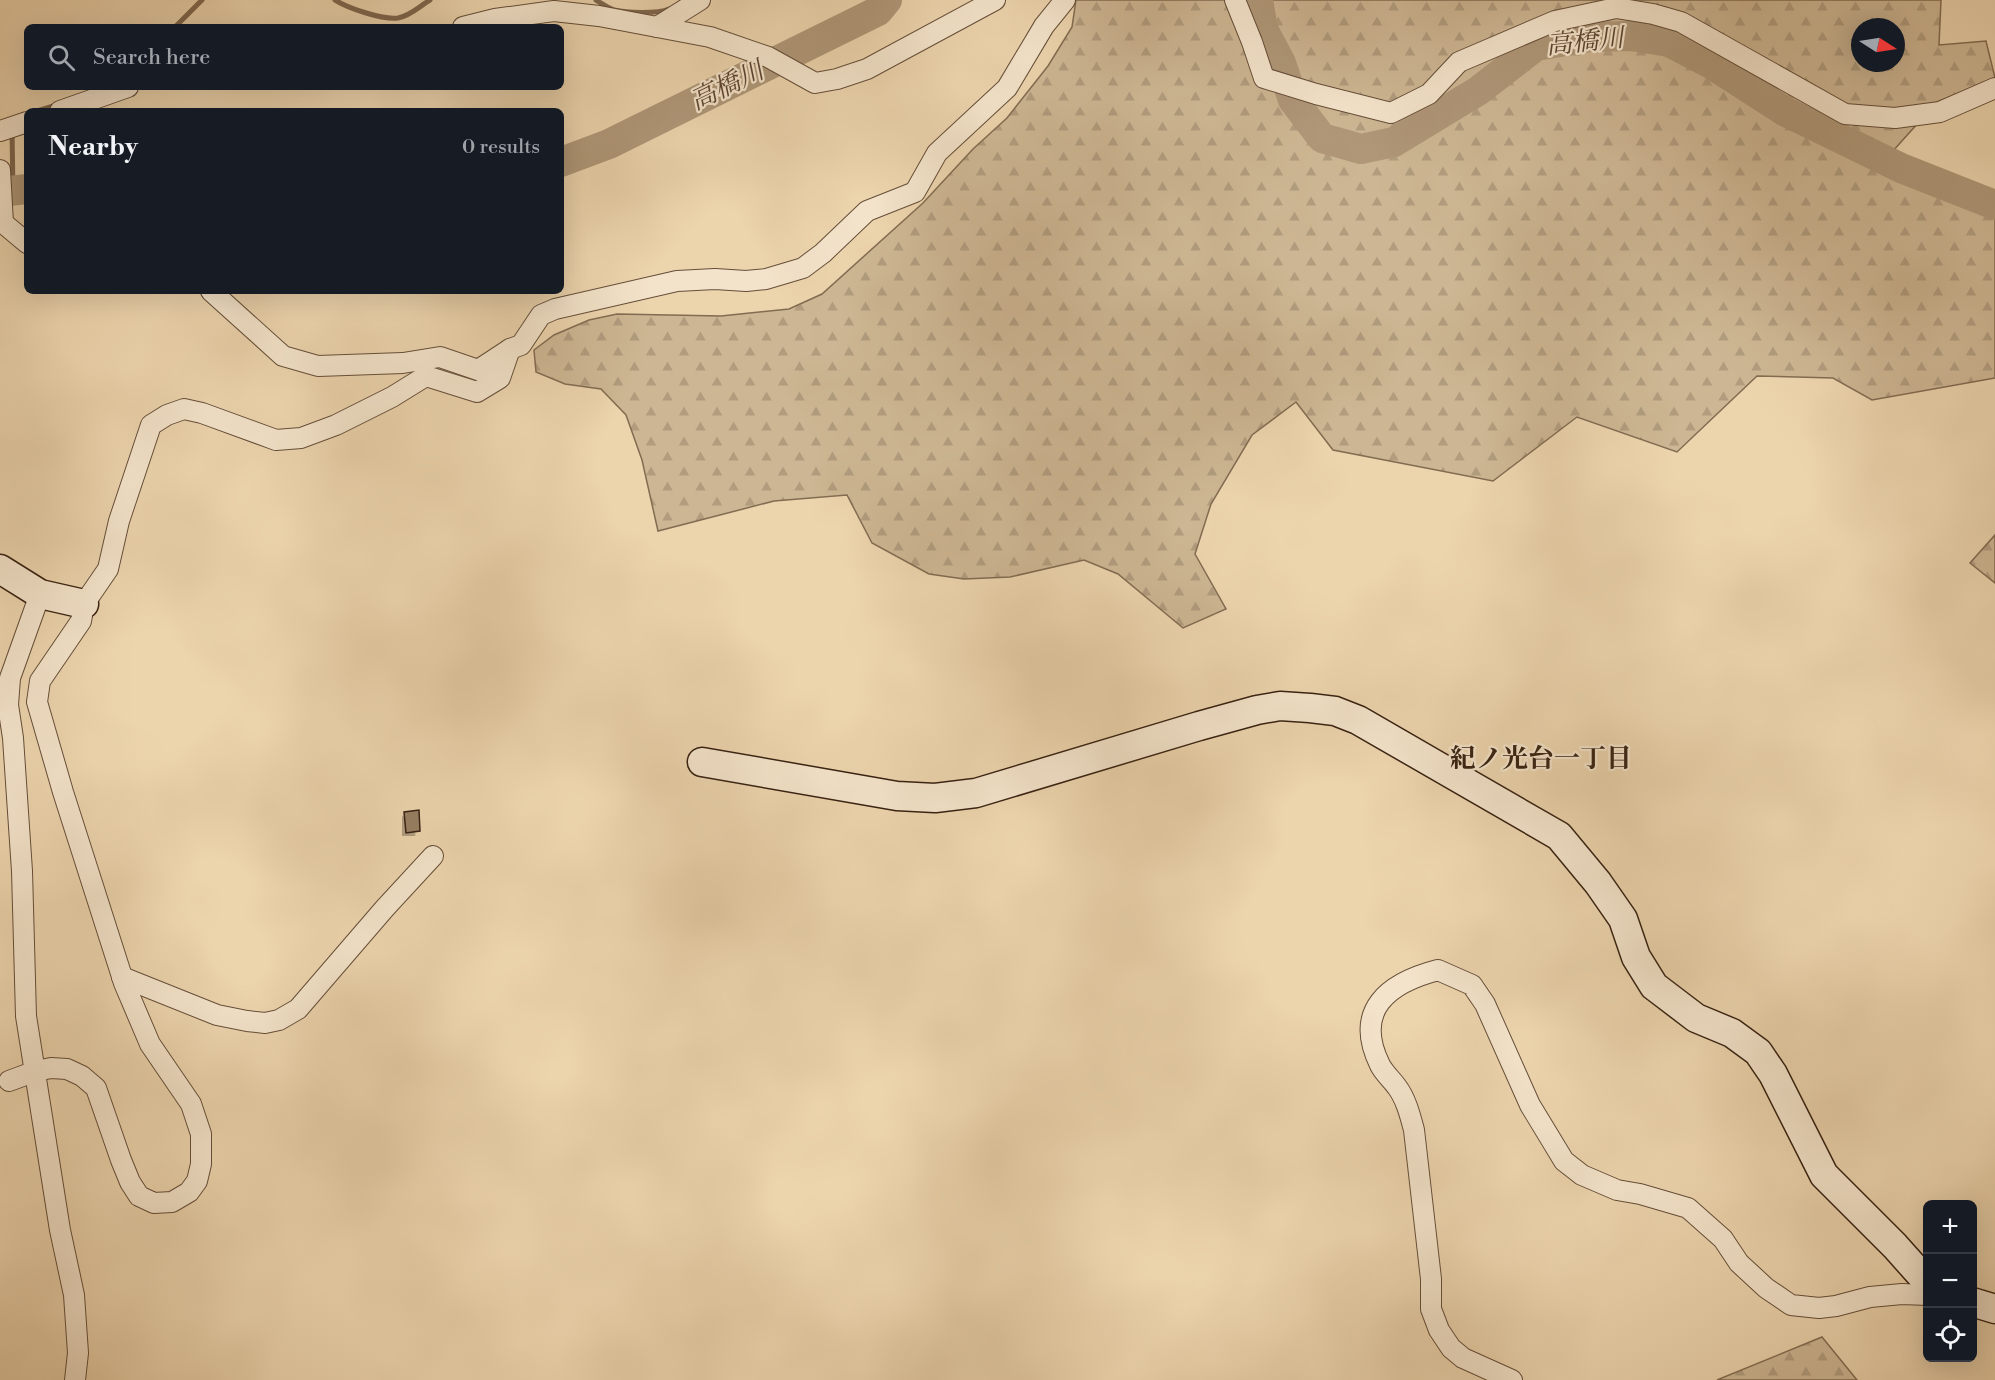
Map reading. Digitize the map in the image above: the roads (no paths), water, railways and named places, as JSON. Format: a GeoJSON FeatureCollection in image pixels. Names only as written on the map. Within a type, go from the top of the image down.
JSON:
{"type":"FeatureCollection","features":[{"type":"Feature","properties":{"kind":"street"},"geometry":{"type":"LineString","coordinates":[[657,27],[700,0]]}},
{"type":"Feature","properties":{"kind":"street"},"geometry":{"type":"LineString","coordinates":[[475,24],[554,11],[599,16],[710,37],[768,57],[815,83],[837,79],[867,69],[995,0]]}},
{"type":"Feature","properties":{"kind":"street"},"geometry":{"type":"LineString","coordinates":[[214,294],[283,356],[318,366],[403,363],[440,357],[478,370],[510,349],[521,345],[541,315],[555,309],[677,281],[715,279],[747,281],[766,279],[803,268],[824,253],[867,211],[915,192],[937,153],[1007,88],[1044,26],[1065,0]]}},
{"type":"Feature","properties":{"kind":"street"},"geometry":{"type":"LineString","coordinates":[[1235,0],[1264,78],[1391,113],[1429,94],[1459,62],[1555,21],[1616,8],[1653,14],[1681,22],[1845,114],[1895,118],[1940,112],[1995,88]]}},
{"type":"Feature","properties":{"kind":"street"},"geometry":{"type":"LineString","coordinates":[[68,108],[120,90]]}},
{"type":"Feature","properties":{"kind":"street"},"geometry":{"type":"LineString","coordinates":[[0,131],[24,123]]}},
{"type":"Feature","properties":{"kind":"street"},"geometry":{"type":"LineString","coordinates":[[1,171],[3,223],[24,240]]}},
{"type":"Feature","properties":{"kind":"street"},"geometry":{"type":"LineString","coordinates":[[9,1081],[34,1071],[51,1068],[67,1069],[82,1076],[96,1088],[121,1160],[139,1196],[154,1203],[172,1202],[189,1192],[197,1181],[201,1164],[201,1134],[191,1104],[150,1044],[122,977],[63,792],[38,702],[40,681],[81,621],[84,604],[108,569],[119,521],[152,425],[166,415],[184,409],[202,413],[276,440],[301,438],[336,425],[392,397],[426,376],[477,392],[500,378],[510,349]]}},
{"type":"Feature","properties":{"kind":"street"},"geometry":{"type":"LineString","coordinates":[[0,569],[40,594],[84,604]]}},
{"type":"Feature","properties":{"kind":"street"},"geometry":{"type":"LineString","coordinates":[[40,594],[10,678],[4,706],[13,738],[22,871],[26,1016],[60,1230],[74,1295],[78,1353],[75,1380]]}},
{"type":"Feature","properties":{"kind":"street"},"geometry":{"type":"LineString","coordinates":[[702,762],[897,796],[935,798],[976,793],[1257,710],[1281,706],[1310,708],[1335,711],[1358,720],[1559,836],[1598,883],[1623,920],[1636,957],[1654,986],[1696,1017],[1732,1032],[1758,1052],[1773,1074],[1824,1175],[1923,1277]]}},
{"type":"Feature","properties":{"kind":"street"},"geometry":{"type":"LineString","coordinates":[[122,977],[217,1015],[265,1023],[279,1020],[298,1009],[433,856]]}},
{"type":"Feature","properties":{"kind":"street"},"geometry":{"type":"LineString","coordinates":[[1512,1380],[1463,1358],[1451,1348],[1439,1330],[1431,1309],[1431,1279],[1414,1130],[1409,1110],[1399,1089],[1381,1066],[1372,1041],[1370,1024],[1377,1007],[1388,993],[1402,982],[1438,970],[1472,984],[1485,1004],[1530,1105],[1564,1161],[1582,1175],[1617,1190],[1688,1208],[1723,1239],[1739,1263],[1766,1288],[1791,1305],[1819,1308],[1870,1297],[1923,1295]]}},
{"type":"Feature","properties":{"kind":"street"},"geometry":{"type":"LineString","coordinates":[[1977,1304],[1995,1309]]}},
{"type":"Feature","properties":{"kind":"waterway"},"geometry":{"type":"LineString","coordinates":[[178,24],[202,0]]}},
{"type":"Feature","properties":{"kind":"waterway"},"geometry":{"type":"LineString","coordinates":[[335,0],[365,13],[391,18],[407,15],[430,0]]}},
{"type":"Feature","properties":{"kind":"waterway"},"geometry":{"type":"LineString","coordinates":[[596,0],[619,11],[650,12],[669,9]]}},
{"type":"Feature","properties":{"kind":"waterway","name":"高橋川"},"geometry":{"type":"LineString","coordinates":[[564,161],[609,144],[878,11],[887,0]]}},
{"type":"Feature","properties":{"kind":"waterway","name":"高橋川"},"geometry":{"type":"LineString","coordinates":[[1258,0],[1263,29],[1281,63],[1293,100],[1322,138],[1361,149],[1394,142],[1478,91],[1536,46],[1590,37],[1631,36],[1669,42],[1711,64],[1784,111],[1901,168],[1995,205]]}},
{"type":"Feature","properties":{"kind":"waterway"},"geometry":{"type":"LineString","coordinates":[[47,108],[57,105]]}},
{"type":"Feature","properties":{"kind":"waterway"},"geometry":{"type":"LineString","coordinates":[[12,132],[13,191]]}},
{"type":"Feature","properties":{"kind":"waterway","name":"高橋川"},"geometry":{"type":"LineString","coordinates":[[0,192],[24,189]]}},
{"type":"Feature","properties":{"kind":"district","name":"紀ノ光台一丁目"},"geometry":{"type":"Point","coordinates":[1541,759]}}]}
